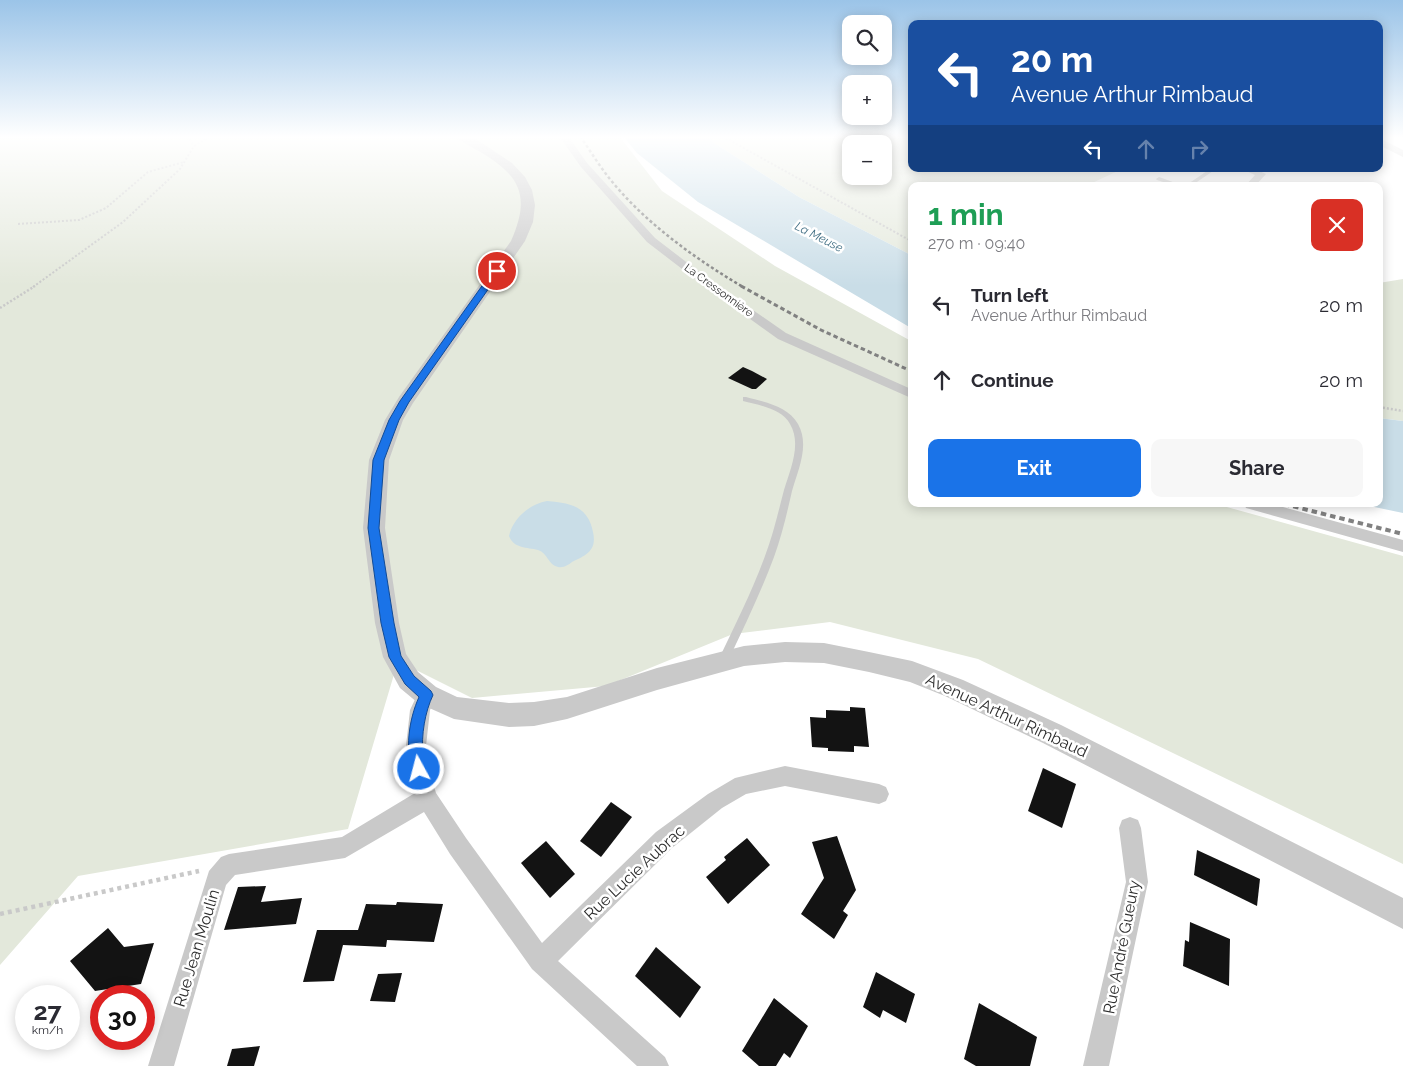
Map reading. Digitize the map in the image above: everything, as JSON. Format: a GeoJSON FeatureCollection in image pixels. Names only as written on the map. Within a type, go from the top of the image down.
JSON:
{"type":"FeatureCollection","features":[{"type":"Feature","properties":{"kind":"street","name":"Avenue Arthur Rimbaud"},"geometry":{"type":"LineString","coordinates":[[523,186],[529,198],[529,219],[518,241],[405,401],[394,420],[379,460],[374,528],[387,623],[395,657],[409,680],[427,695],[454,708],[509,715],[534,714],[567,708],[657,679],[723,661],[744,656],[785,652],[824,653],[912,672],[954,688],[1052,734],[1403,914]]}},
{"type":"Feature","properties":{"kind":"street","name":"La Cressonnière"},"geometry":{"type":"LineString","coordinates":[[603,186],[651,240],[707,283],[782,336],[908,393]]}},
{"type":"Feature","properties":{"kind":"street"},"geometry":{"type":"LineString","coordinates":[[1263,507],[1403,546]]}},
{"type":"Feature","properties":{"kind":"street"},"geometry":{"type":"LineString","coordinates":[[427,695],[420,710],[416,755],[427,798],[458,846],[540,960],[656,1066]]}},
{"type":"Feature","properties":{"kind":"street","name":"Rue Lucie Aubrac"},"geometry":{"type":"LineString","coordinates":[[540,960],[664,840],[715,801],[742,785],[785,776],[879,794]]}},
{"type":"Feature","properties":{"kind":"street"},"geometry":{"type":"LineString","coordinates":[[230,865],[344,847],[427,798]]}},
{"type":"Feature","properties":{"kind":"street","name":"Rue André Gueury"},"geometry":{"type":"LineString","coordinates":[[1096,1066],[1137,882],[1130,828]]}},
{"type":"Feature","properties":{"kind":"street","name":"Rue Jean Moulin"},"geometry":{"type":"LineString","coordinates":[[161,1066],[217,879],[230,865]]}},
{"type":"Feature","properties":{"kind":"lane"},"geometry":{"type":"LineString","coordinates":[[723,661],[762,577],[777,534],[798,452],[798,435],[795,423],[778,410],[746,399]]}},
{"type":"Feature","properties":{"kind":"path"},"geometry":{"type":"LineString","coordinates":[[18,224],[79,220],[106,208],[132,186]]}},
{"type":"Feature","properties":{"kind":"path"},"geometry":{"type":"LineString","coordinates":[[0,308],[52,275],[123,222],[161,186]]}},
{"type":"Feature","properties":{"kind":"path"},"geometry":{"type":"LineString","coordinates":[[810,186],[908,240]]}},
{"type":"Feature","properties":{"kind":"path"},"geometry":{"type":"LineString","coordinates":[[1383,408],[1403,411]]}},
{"type":"Feature","properties":{"kind":"path"},"geometry":{"type":"LineString","coordinates":[[0,914],[230,865]]}},
{"type":"Feature","properties":{"kind":"shaded area"},"geometry":{"type":"Polygon","coordinates":[[[0,186],[658,186],[662,191],[775,266],[908,339],[908,507],[1227,507],[1403,556],[1403,864],[978,659],[830,622],[733,634],[606,686],[472,698],[398,661],[348,829],[78,876],[0,965],[0,186]]]}},
{"type":"Feature","properties":{"kind":"shaded area"},"geometry":{"type":"Polygon","coordinates":[[[781,186],[908,186],[908,253],[799,197],[781,186]]]}},
{"type":"Feature","properties":{"kind":"shaded area"},"geometry":{"type":"Polygon","coordinates":[[[1403,279],[1403,421],[1383,418],[1383,282],[1403,279]]]}},
{"type":"Feature","properties":{"kind":"water","name":"La Meuse"},"geometry":{"type":"Polygon","coordinates":[[[678,186],[781,186],[799,197],[908,253],[908,326],[698,202],[678,186]]]}},
{"type":"Feature","properties":{"kind":"water"},"geometry":{"type":"Polygon","coordinates":[[[1383,418],[1403,421],[1403,513],[1374,507],[1383,507],[1383,418]]]}},
{"type":"Feature","properties":{"kind":"water"},"geometry":{"type":"Polygon","coordinates":[[[547,501],[577,507],[587,516],[591,523],[594,538],[592,548],[582,557],[564,567],[555,566],[538,550],[517,545],[509,536],[514,523],[523,513],[534,505],[547,501]]]}},
{"type":"Feature","properties":{"kind":"building"},"geometry":{"type":"Polygon","coordinates":[[[743,367],[767,379],[756,389],[752,389],[728,378],[743,367]]]}},
{"type":"Feature","properties":{"kind":"building"},"geometry":{"type":"Polygon","coordinates":[[[850,707],[865,708],[869,747],[854,746],[854,752],[828,751],[828,748],[812,747],[810,717],[826,718],[826,710],[850,711],[850,707]]]}},
{"type":"Feature","properties":{"kind":"building"},"geometry":{"type":"Polygon","coordinates":[[[1043,768],[1076,784],[1062,828],[1028,811],[1043,768]]]}},
{"type":"Feature","properties":{"kind":"building"},"geometry":{"type":"Polygon","coordinates":[[[611,802],[632,817],[601,857],[580,841],[611,802]]]}},
{"type":"Feature","properties":{"kind":"building"},"geometry":{"type":"Polygon","coordinates":[[[837,836],[856,890],[843,911],[848,915],[834,939],[801,914],[824,878],[812,842],[837,836]]]}},
{"type":"Feature","properties":{"kind":"building"},"geometry":{"type":"Polygon","coordinates":[[[747,838],[770,865],[728,904],[706,877],[726,860],[724,857],[747,838]]]}},
{"type":"Feature","properties":{"kind":"building"},"geometry":{"type":"Polygon","coordinates":[[[546,841],[575,874],[550,898],[521,863],[546,841]]]}},
{"type":"Feature","properties":{"kind":"building"},"geometry":{"type":"Polygon","coordinates":[[[1197,850],[1260,879],[1257,906],[1194,875],[1197,850]]]}},
{"type":"Feature","properties":{"kind":"building"},"geometry":{"type":"Polygon","coordinates":[[[266,886],[261,902],[302,898],[296,924],[224,930],[238,887],[266,886]]]}},
{"type":"Feature","properties":{"kind":"building"},"geometry":{"type":"Polygon","coordinates":[[[397,902],[443,904],[434,942],[387,940],[386,947],[343,945],[334,981],[303,982],[317,930],[358,930],[366,904],[396,905],[397,902]]]}},
{"type":"Feature","properties":{"kind":"building"},"geometry":{"type":"Polygon","coordinates":[[[1190,922],[1230,939],[1229,986],[1183,966],[1185,940],[1189,942],[1190,922]]]}},
{"type":"Feature","properties":{"kind":"building"},"geometry":{"type":"Polygon","coordinates":[[[108,928],[124,947],[154,943],[141,984],[90,985],[70,961],[108,928]]]}},
{"type":"Feature","properties":{"kind":"building"},"geometry":{"type":"Polygon","coordinates":[[[656,947],[701,987],[680,1018],[635,976],[656,947]]]}},
{"type":"Feature","properties":{"kind":"building"},"geometry":{"type":"Polygon","coordinates":[[[876,972],[915,994],[906,1023],[883,1010],[880,1018],[863,1007],[876,972]]]}},
{"type":"Feature","properties":{"kind":"building"},"geometry":{"type":"Polygon","coordinates":[[[402,973],[395,1002],[370,1001],[378,974],[402,973]]]}},
{"type":"Feature","properties":{"kind":"building"},"geometry":{"type":"Polygon","coordinates":[[[774,998],[808,1026],[790,1058],[784,1053],[776,1066],[759,1066],[742,1051],[774,998]]]}},
{"type":"Feature","properties":{"kind":"building"},"geometry":{"type":"Polygon","coordinates":[[[979,1003],[1037,1037],[1030,1066],[976,1066],[964,1059],[979,1003]]]}},
{"type":"Feature","properties":{"kind":"building"},"geometry":{"type":"Polygon","coordinates":[[[260,1046],[254,1066],[227,1066],[232,1049],[260,1046]]]}},
{"type":"Feature","properties":{"kind":"railway"},"geometry":{"type":"LineString","coordinates":[[616,186],[635,207],[669,237],[706,264],[743,287]]}},
{"type":"Feature","properties":{"kind":"railway"},"geometry":{"type":"LineString","coordinates":[[741,286],[821,330],[908,370]]}},
{"type":"Feature","properties":{"kind":"railway"},"geometry":{"type":"LineString","coordinates":[[1296,507],[1403,534]]}},
{"type":"Feature","properties":{"kind":"route"},"geometry":{"type":"LineString","coordinates":[[419,769],[416,755],[420,710],[427,695],[409,680],[395,657],[387,623],[374,528],[379,460],[394,420],[405,401],[497,271]]}}]}
